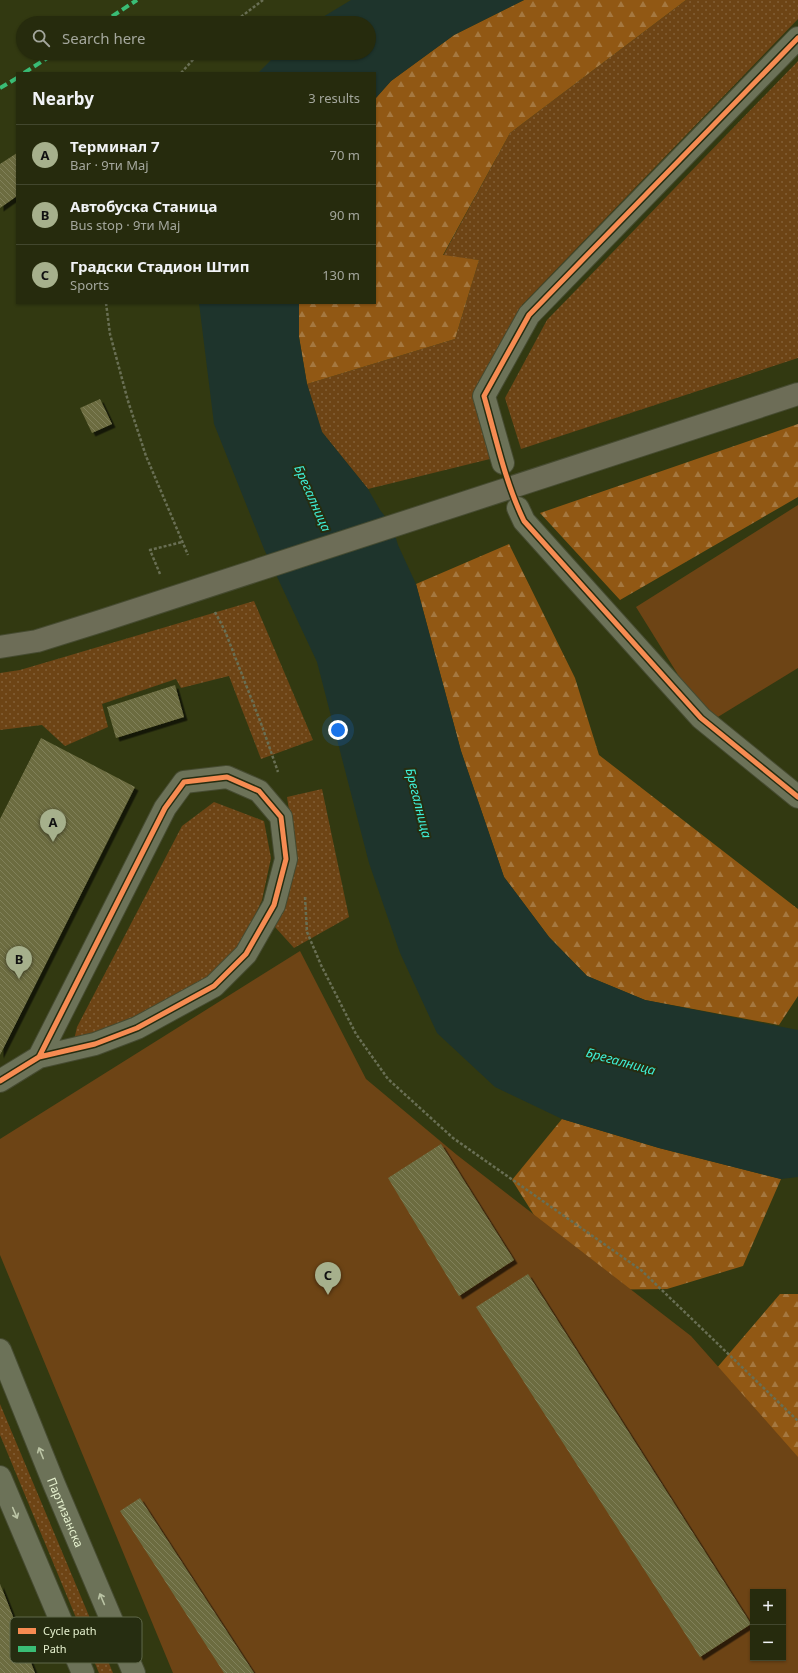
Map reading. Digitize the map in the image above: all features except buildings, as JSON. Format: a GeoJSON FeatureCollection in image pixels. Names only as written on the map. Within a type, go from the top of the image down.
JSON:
{"type":"FeatureCollection","features":[{"type":"Feature","properties":{"kind":"main road"},"geometry":{"type":"LineString","coordinates":[[0,647],[37,641],[798,394]]}},
{"type":"Feature","properties":{"kind":"street"},"geometry":{"type":"LineString","coordinates":[[503,463],[484,396],[529,315],[798,38]]}},
{"type":"Feature","properties":{"kind":"street"},"geometry":{"type":"LineString","coordinates":[[518,508],[524,521],[701,718],[798,797]]}},
{"type":"Feature","properties":{"kind":"street"},"geometry":{"type":"LineString","coordinates":[[0,1081],[39,1057],[95,1044],[137,1028],[214,986],[246,954],[274,905],[286,859],[281,817],[259,791],[227,777],[184,782],[165,808],[39,1057]]}},
{"type":"Feature","properties":{"kind":"street","name":"Партизанска"},"geometry":{"type":"LineString","coordinates":[[0,1350],[54,1484],[110,1617]]}},
{"type":"Feature","properties":{"kind":"street"},"geometry":{"type":"LineString","coordinates":[[0,1477],[59,1617]]}},
{"type":"Feature","properties":{"kind":"street"},"geometry":{"type":"LineString","coordinates":[[79,1663],[83,1673]]}},
{"type":"Feature","properties":{"kind":"street","name":"Партизанска"},"geometry":{"type":"LineString","coordinates":[[130,1663],[134,1673]]}},
{"type":"Feature","properties":{"kind":"path"},"geometry":{"type":"LineString","coordinates":[[242,16],[263,0]]}},
{"type":"Feature","properties":{"kind":"path"},"geometry":{"type":"LineString","coordinates":[[182,72],[193,60]]}},
{"type":"Feature","properties":{"kind":"path"},"geometry":{"type":"LineString","coordinates":[[106,304],[110,334],[128,401],[146,456],[188,555]]}},
{"type":"Feature","properties":{"kind":"path"},"geometry":{"type":"LineString","coordinates":[[161,577],[150,550],[182,542]]}},
{"type":"Feature","properties":{"kind":"path"},"geometry":{"type":"LineString","coordinates":[[307,932],[321,965],[356,1034],[388,1079],[453,1138],[641,1270],[798,1421]]}},
{"type":"Feature","properties":{"kind":"shaded area"},"geometry":{"type":"Polygon","coordinates":[[[686,0],[798,0],[798,19],[522,305],[475,391],[490,459],[368,489],[322,432],[307,384],[455,339],[479,260],[443,256],[510,133],[686,0]]]}},
{"type":"Feature","properties":{"kind":"shaded area"},"geometry":{"type":"Polygon","coordinates":[[[798,61],[798,358],[521,449],[505,398],[547,320],[798,61]]]}},
{"type":"Feature","properties":{"kind":"shaded area"},"geometry":{"type":"Polygon","coordinates":[[[798,505],[798,668],[708,723],[636,607],[798,505]]]}},
{"type":"Feature","properties":{"kind":"shaded area"},"geometry":{"type":"Polygon","coordinates":[[[254,601],[313,740],[261,759],[229,676],[181,688],[176,679],[102,704],[108,727],[65,746],[42,725],[0,730],[0,673],[20,670],[254,601]]]}},
{"type":"Feature","properties":{"kind":"shaded area"},"geometry":{"type":"Polygon","coordinates":[[[322,789],[349,917],[294,948],[275,927],[297,863],[287,797],[322,789]]]}},
{"type":"Feature","properties":{"kind":"shaded area"},"geometry":{"type":"Polygon","coordinates":[[[214,802],[264,821],[271,858],[262,900],[240,948],[208,980],[98,1035],[74,1040],[77,1027],[182,826],[214,802]]]}},
{"type":"Feature","properties":{"kind":"shaded area"},"geometry":{"type":"Polygon","coordinates":[[[300,951],[366,1079],[457,1155],[691,1336],[798,1457],[798,1673],[173,1673],[0,1255],[0,1139],[300,951]]]}},
{"type":"Feature","properties":{"kind":"shaded area"},"geometry":{"type":"Polygon","coordinates":[[[0,1404],[89,1617],[76,1617],[0,1435],[0,1404]]]}},
{"type":"Feature","properties":{"kind":"shaded area"},"geometry":{"type":"Polygon","coordinates":[[[95,1663],[109,1663],[113,1673],[99,1673],[95,1663]]]}},
{"type":"Feature","properties":{"kind":"green space"},"geometry":{"type":"Polygon","coordinates":[[[524,0],[686,0],[510,133],[443,255],[479,260],[455,339],[307,384],[299,337],[299,304],[376,304],[376,98],[391,81],[454,35],[524,0]]]}},
{"type":"Feature","properties":{"kind":"green space"},"geometry":{"type":"Polygon","coordinates":[[[798,424],[798,497],[620,600],[540,513],[798,424]]]}},
{"type":"Feature","properties":{"kind":"green space"},"geometry":{"type":"Polygon","coordinates":[[[509,544],[575,678],[599,755],[798,909],[798,996],[779,1025],[645,1000],[587,976],[549,937],[504,877],[461,751],[416,584],[509,544]]]}},
{"type":"Feature","properties":{"kind":"green space"},"geometry":{"type":"Polygon","coordinates":[[[562,1119],[659,1148],[781,1179],[743,1266],[667,1289],[581,1290],[512,1180],[562,1119]]]}},
{"type":"Feature","properties":{"kind":"green space"},"geometry":{"type":"Polygon","coordinates":[[[780,1294],[798,1294],[798,1460],[710,1376],[780,1294]]]}},
{"type":"Feature","properties":{"kind":"water"},"geometry":{"type":"Polygon","coordinates":[[[351,0],[524,0],[454,35],[391,81],[376,98],[376,72],[259,72],[271,60],[376,60],[376,16],[325,16],[351,0]]]}},
{"type":"Feature","properties":{"kind":"water","name":"Брегалница"},"geometry":{"type":"Polygon","coordinates":[[[199,304],[299,304],[299,337],[307,384],[322,432],[368,489],[380,510],[392,525],[398,545],[416,584],[461,751],[504,877],[549,937],[587,976],[645,1000],[798,1030],[798,1177],[781,1179],[659,1148],[562,1119],[495,1087],[437,1033],[400,953],[369,863],[317,662],[264,549],[214,424],[199,304]]]}},
{"type":"Feature","properties":{"kind":"marked path"},"geometry":{"type":"LineString","coordinates":[[113,16],[137,0]]}},
{"type":"Feature","properties":{"kind":"marked path"},"geometry":{"type":"LineString","coordinates":[[26,72],[44,60]]}},
{"type":"Feature","properties":{"kind":"marked path"},"geometry":{"type":"LineString","coordinates":[[0,88],[16,79]]}},
{"type":"Feature","properties":{"kind":"cycle path"},"geometry":{"type":"LineString","coordinates":[[798,38],[529,315],[484,396],[511,491],[524,521],[701,718],[798,797]]}},
{"type":"Feature","properties":{"kind":"cycle path"},"geometry":{"type":"LineString","coordinates":[[0,1081],[39,1057],[95,1044],[137,1028],[214,986],[246,954],[274,905],[286,859],[281,817],[259,791],[227,777],[184,782],[165,808],[39,1057]]}},
{"type":"Feature","properties":{"kind":"place","name":"Терминал 7"},"geometry":{"type":"Point","coordinates":[53,842]}},
{"type":"Feature","properties":{"kind":"place","name":"Автобуска Станица"},"geometry":{"type":"Point","coordinates":[19,979]}},
{"type":"Feature","properties":{"kind":"place","name":"Градски Стадион Штип"},"geometry":{"type":"Point","coordinates":[328,1295]}}]}
